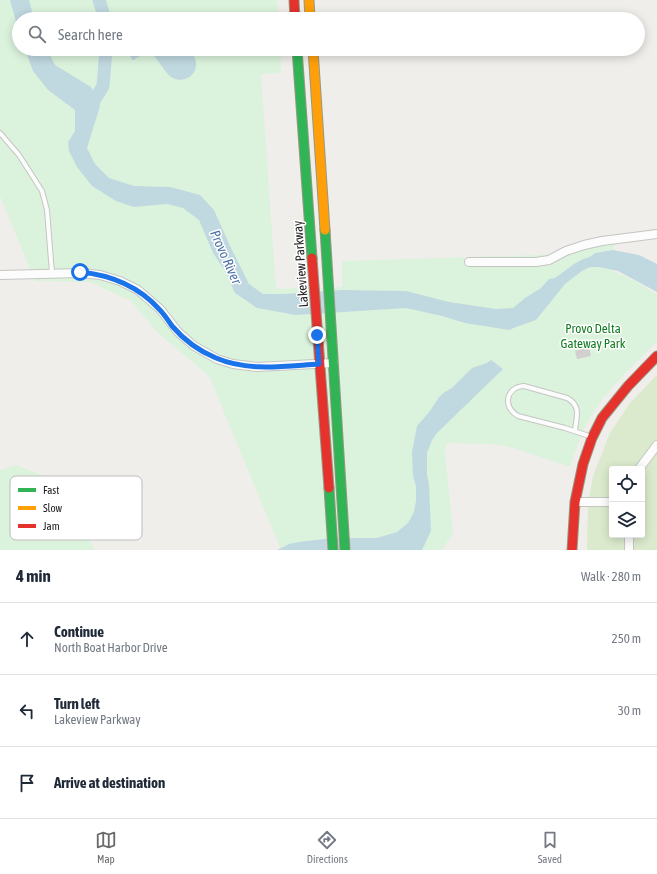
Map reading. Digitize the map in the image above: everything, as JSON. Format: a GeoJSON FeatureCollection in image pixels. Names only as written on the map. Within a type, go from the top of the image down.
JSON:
{"type":"FeatureCollection","features":[{"type":"Feature","properties":{"kind":"street"},"geometry":{"type":"LineString","coordinates":[[294,0],[295,12]]}},
{"type":"Feature","properties":{"kind":"street"},"geometry":{"type":"LineString","coordinates":[[309,0],[310,12]]}},
{"type":"Feature","properties":{"kind":"street","name":"Lakeview Parkway"},"geometry":{"type":"LineString","coordinates":[[297,56],[332,550]]}},
{"type":"Feature","properties":{"kind":"street"},"geometry":{"type":"LineString","coordinates":[[313,56],[345,550]]}},
{"type":"Feature","properties":{"kind":"street"},"geometry":{"type":"LineString","coordinates":[[469,262],[536,262],[549,260],[578,247],[602,241],[657,234]]}},
{"type":"Feature","properties":{"kind":"street"},"geometry":{"type":"LineString","coordinates":[[0,275],[80,272],[110,278],[138,290],[160,309],[186,340],[201,351],[225,361],[257,367],[334,363]]}},
{"type":"Feature","properties":{"kind":"street"},"geometry":{"type":"LineString","coordinates":[[572,550],[575,502],[583,464],[592,438],[602,418],[628,386],[657,356]]}},
{"type":"Feature","properties":{"kind":"street"},"geometry":{"type":"LineString","coordinates":[[641,466],[657,445]]}},
{"type":"Feature","properties":{"kind":"street"},"geometry":{"type":"LineString","coordinates":[[575,502],[609,502]]}},
{"type":"Feature","properties":{"kind":"street"},"geometry":{"type":"LineString","coordinates":[[629,538],[629,550]]}},
{"type":"Feature","properties":{"kind":"lane"},"geometry":{"type":"LineString","coordinates":[[0,133],[19,155],[42,191],[47,210],[52,273]]}},
{"type":"Feature","properties":{"kind":"lane"},"geometry":{"type":"LineString","coordinates":[[575,431],[577,408],[574,402],[568,398],[524,386],[514,389],[510,394],[508,405],[518,416],[575,431],[592,438]]}},
{"type":"Feature","properties":{"kind":"green space","name":"Provo Delta Gateway Park"},"geometry":{"type":"Polygon","coordinates":[[[0,0],[277,0],[278,12],[12,12],[12,56],[280,56],[281,73],[261,74],[276,289],[342,287],[342,261],[569,254],[583,248],[614,241],[614,270],[611,271],[635,281],[657,295],[657,341],[621,378],[597,407],[584,430],[570,467],[513,448],[499,445],[447,443],[445,451],[453,533],[442,550],[281,550],[209,376],[157,332],[131,301],[90,282],[35,281],[0,196],[0,0]]]}},
{"type":"Feature","properties":{"kind":"green space"},"geometry":{"type":"Polygon","coordinates":[[[657,375],[657,550],[587,550],[588,506],[593,476],[610,433],[630,403],[657,375]]]}},
{"type":"Feature","properties":{"kind":"green space"},"geometry":{"type":"Polygon","coordinates":[[[16,465],[45,476],[10,476],[10,540],[90,540],[94,550],[0,550],[0,470],[16,465]]]}},
{"type":"Feature","properties":{"kind":"water"},"geometry":{"type":"Polygon","coordinates":[[[10,0],[29,0],[32,12],[13,12],[10,0]]]}},
{"type":"Feature","properties":{"kind":"water"},"geometry":{"type":"Polygon","coordinates":[[[28,56],[50,56],[55,65],[91,87],[100,106],[87,148],[95,164],[109,178],[134,186],[170,187],[200,195],[214,210],[249,284],[263,294],[342,290],[406,291],[449,302],[496,309],[513,308],[541,288],[549,279],[555,278],[574,264],[590,257],[595,253],[613,250],[639,255],[657,264],[657,292],[618,271],[599,267],[590,267],[565,284],[536,320],[509,330],[465,323],[406,308],[296,315],[257,308],[235,293],[224,269],[213,253],[199,220],[183,208],[167,204],[134,207],[116,201],[92,186],[77,167],[69,151],[68,142],[75,131],[75,110],[48,90],[33,71],[28,56]]]}},
{"type":"Feature","properties":{"kind":"water"},"geometry":{"type":"Polygon","coordinates":[[[130,56],[139,56],[134,60],[132,60],[130,56]]]}},
{"type":"Feature","properties":{"kind":"water"},"geometry":{"type":"Polygon","coordinates":[[[154,56],[194,56],[196,68],[188,78],[180,80],[175,79],[169,75],[154,56]]]}},
{"type":"Feature","properties":{"kind":"water"},"geometry":{"type":"Polygon","coordinates":[[[491,360],[503,369],[437,433],[432,440],[427,453],[431,530],[422,550],[277,550],[289,544],[299,542],[333,538],[377,538],[397,532],[408,523],[414,512],[416,501],[416,486],[413,476],[412,452],[417,426],[430,411],[439,397],[452,388],[472,368],[487,363],[491,360]]]}},
{"type":"Feature","properties":{"kind":"building"},"geometry":{"type":"Polygon","coordinates":[[[589,347],[591,356],[577,359],[575,351],[589,347]]]}},
{"type":"Feature","properties":{"kind":"waterway","name":"Provo River"},"geometry":{"type":"LineString","coordinates":[[99,0],[103,12]]}},
{"type":"Feature","properties":{"kind":"waterway","name":"Provo River"},"geometry":{"type":"LineString","coordinates":[[87,112],[103,86],[105,56]]}},
{"type":"Feature","properties":{"kind":"traffic: fast"},"geometry":{"type":"LineString","coordinates":[[298,56],[312,258]]}},
{"type":"Feature","properties":{"kind":"traffic: fast"},"geometry":{"type":"LineString","coordinates":[[325,230],[345,550]]}},
{"type":"Feature","properties":{"kind":"traffic: fast"},"geometry":{"type":"LineString","coordinates":[[329,488],[333,550]]}},
{"type":"Feature","properties":{"kind":"traffic: slow"},"geometry":{"type":"LineString","coordinates":[[309,0],[310,12]]}},
{"type":"Feature","properties":{"kind":"traffic: slow"},"geometry":{"type":"LineString","coordinates":[[313,56],[325,230]]}},
{"type":"Feature","properties":{"kind":"traffic: jam"},"geometry":{"type":"LineString","coordinates":[[294,0],[295,12]]}},
{"type":"Feature","properties":{"kind":"traffic: jam"},"geometry":{"type":"LineString","coordinates":[[312,258],[329,488]]}},
{"type":"Feature","properties":{"kind":"traffic: jam"},"geometry":{"type":"LineString","coordinates":[[572,550],[575,502],[583,464],[592,438],[602,418],[628,386],[657,356]]}},
{"type":"Feature","properties":{"kind":"route"},"geometry":{"type":"LineString","coordinates":[[80,272],[100,275],[120,281],[138,290],[160,309],[171,324],[186,340],[209,355],[233,364],[257,367],[319,364],[317,335]]}}]}
